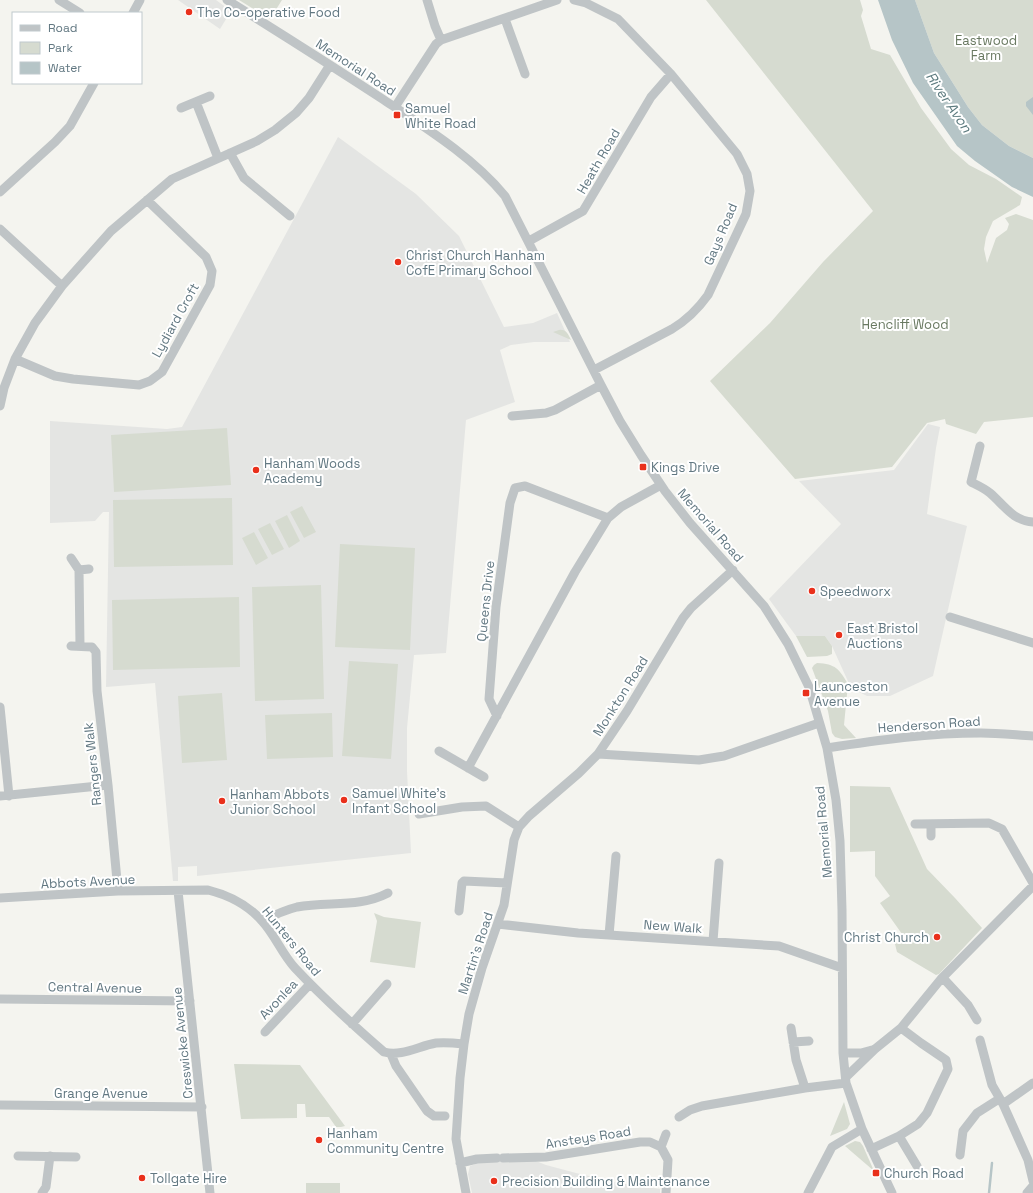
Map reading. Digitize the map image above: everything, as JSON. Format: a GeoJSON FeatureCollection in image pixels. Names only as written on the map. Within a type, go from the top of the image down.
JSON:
{"type":"FeatureCollection","features":[{"type":"Feature","properties":{"kind":"street"},"geometry":{"type":"LineString","coordinates":[[59,0],[78,12]]}},
{"type":"Feature","properties":{"kind":"street"},"geometry":{"type":"LineString","coordinates":[[134,12],[140,0]]}},
{"type":"Feature","properties":{"kind":"street","name":"Memorial Road"},"geometry":{"type":"LineString","coordinates":[[227,0],[441,138],[492,180],[505,196],[529,241],[620,421],[661,485],[690,523],[764,606],[788,644],[809,687],[827,748],[836,800],[840,841],[843,1053],[846,1080],[862,1129],[892,1193]]}},
{"type":"Feature","properties":{"kind":"street"},"geometry":{"type":"LineString","coordinates":[[427,0],[441,40]]}},
{"type":"Feature","properties":{"kind":"street"},"geometry":{"type":"LineString","coordinates":[[395,107],[436,44],[441,40],[557,0]]}},
{"type":"Feature","properties":{"kind":"street","name":"Gays Road"},"geometry":{"type":"LineString","coordinates":[[574,0],[586,3],[618,19],[671,74],[737,154],[747,174],[750,191],[746,214],[708,294],[692,315],[683,323],[594,370]]}},
{"type":"Feature","properties":{"kind":"street"},"geometry":{"type":"LineString","coordinates":[[505,19],[525,74]]}},
{"type":"Feature","properties":{"kind":"street"},"geometry":{"type":"LineString","coordinates":[[0,406],[4,388],[15,359],[35,323],[62,286],[111,231],[172,179],[257,141],[275,130],[296,114],[309,98],[330,65]]}},
{"type":"Feature","properties":{"kind":"street","name":"Heath Road"},"geometry":{"type":"LineString","coordinates":[[529,241],[583,211],[651,96],[671,74]]}},
{"type":"Feature","properties":{"kind":"street"},"geometry":{"type":"LineString","coordinates":[[0,192],[70,126],[93,84]]}},
{"type":"Feature","properties":{"kind":"street"},"geometry":{"type":"LineString","coordinates":[[181,108],[210,96]]}},
{"type":"Feature","properties":{"kind":"street"},"geometry":{"type":"LineString","coordinates":[[196,102],[218,158]]}},
{"type":"Feature","properties":{"kind":"street"},"geometry":{"type":"LineString","coordinates":[[230,153],[244,178],[290,216]]}},
{"type":"Feature","properties":{"kind":"street","name":"Lydiard Croft"},"geometry":{"type":"LineString","coordinates":[[15,359],[56,376],[80,380],[139,385],[150,381],[162,372],[210,285],[212,271],[206,257],[147,200]]}},
{"type":"Feature","properties":{"kind":"street"},"geometry":{"type":"LineString","coordinates":[[0,229],[62,286]]}},
{"type":"Feature","properties":{"kind":"street"},"geometry":{"type":"LineString","coordinates":[[512,416],[546,413],[555,410],[601,385]]}},
{"type":"Feature","properties":{"kind":"street"},"geometry":{"type":"LineString","coordinates":[[980,446],[970,482],[988,492],[1011,514],[1024,522],[1033,522]]}},
{"type":"Feature","properties":{"kind":"street"},"geometry":{"type":"LineString","coordinates":[[468,768],[575,572],[608,518],[621,507],[661,485]]}},
{"type":"Feature","properties":{"kind":"street","name":"Queens Drive"},"geometry":{"type":"LineString","coordinates":[[497,716],[489,699],[496,607],[510,503],[515,488],[525,486],[608,518]]}},
{"type":"Feature","properties":{"kind":"street"},"geometry":{"type":"LineString","coordinates":[[71,558],[79,570],[89,569]]}},
{"type":"Feature","properties":{"kind":"street","name":"Rangers Walk"},"geometry":{"type":"LineString","coordinates":[[79,570],[75,646],[92,647],[96,652],[98,691],[118,891]]}},
{"type":"Feature","properties":{"kind":"street","name":"Monkton Road"},"geometry":{"type":"LineString","coordinates":[[519,827],[529,816],[579,773],[598,754],[627,711],[683,618],[691,608],[733,570]]}},
{"type":"Feature","properties":{"kind":"street"},"geometry":{"type":"LineString","coordinates":[[950,617],[1033,643]]}},
{"type":"Feature","properties":{"kind":"street"},"geometry":{"type":"LineString","coordinates":[[0,707],[4,796],[108,785]]}},
{"type":"Feature","properties":{"kind":"street"},"geometry":{"type":"LineString","coordinates":[[598,754],[699,760],[724,756],[819,723]]}},
{"type":"Feature","properties":{"kind":"street","name":"Henderson Road"},"geometry":{"type":"LineString","coordinates":[[827,748],[926,735],[982,733],[1033,736]]}},
{"type":"Feature","properties":{"kind":"street"},"geometry":{"type":"LineString","coordinates":[[439,751],[484,777]]}},
{"type":"Feature","properties":{"kind":"street"},"geometry":{"type":"LineString","coordinates":[[419,814],[462,807],[486,806],[519,827]]}},
{"type":"Feature","properties":{"kind":"street"},"geometry":{"type":"LineString","coordinates":[[679,1117],[696,1107],[846,1080],[875,1049],[901,1028],[943,978],[1033,884],[1002,829],[997,826],[989,823],[915,824]]}},
{"type":"Feature","properties":{"kind":"street"},"geometry":{"type":"LineString","coordinates":[[931,836],[932,824]]}},
{"type":"Feature","properties":{"kind":"street","name":"Martin's Road"},"geometry":{"type":"LineString","coordinates":[[466,1193],[456,1139],[456,1114],[464,1044],[469,1014],[482,968],[504,905],[514,840],[519,827]]}},
{"type":"Feature","properties":{"kind":"street"},"geometry":{"type":"LineString","coordinates":[[609,935],[616,856]]}},
{"type":"Feature","properties":{"kind":"street"},"geometry":{"type":"LineString","coordinates":[[713,941],[719,863]]}},
{"type":"Feature","properties":{"kind":"street"},"geometry":{"type":"LineString","coordinates":[[459,911],[462,883],[466,881],[507,883]]}},
{"type":"Feature","properties":{"kind":"street","name":"Hunters Road"},"geometry":{"type":"LineString","coordinates":[[178,891],[208,890],[232,898],[246,907],[263,921],[293,966],[310,984],[384,1052],[391,1054]]}},
{"type":"Feature","properties":{"kind":"street","name":"Abbots Avenue"},"geometry":{"type":"LineString","coordinates":[[0,898],[118,891],[178,891]]}},
{"type":"Feature","properties":{"kind":"street","name":"Creswicke Avenue"},"geometry":{"type":"LineString","coordinates":[[178,891],[210,1193]]}},
{"type":"Feature","properties":{"kind":"street"},"geometry":{"type":"LineString","coordinates":[[263,921],[276,914],[298,907],[357,903],[372,900],[388,893]]}},
{"type":"Feature","properties":{"kind":"street","name":"New Walk"},"geometry":{"type":"LineString","coordinates":[[498,924],[609,935],[785,947],[842,968]]}},
{"type":"Feature","properties":{"kind":"street"},"geometry":{"type":"LineString","coordinates":[[943,978],[968,1005],[977,1020]]}},
{"type":"Feature","properties":{"kind":"street","name":"Avonlea"},"geometry":{"type":"LineString","coordinates":[[265,1032],[310,984]]}},
{"type":"Feature","properties":{"kind":"street"},"geometry":{"type":"LineString","coordinates":[[352,1024],[387,984]]}},
{"type":"Feature","properties":{"kind":"street","name":"Central Avenue"},"geometry":{"type":"LineString","coordinates":[[0,999],[190,1001]]}},
{"type":"Feature","properties":{"kind":"street"},"geometry":{"type":"LineString","coordinates":[[791,1028],[796,1060],[805,1088]]}},
{"type":"Feature","properties":{"kind":"street"},"geometry":{"type":"LineString","coordinates":[[871,1149],[899,1136],[918,1124],[927,1113],[948,1069],[946,1060],[901,1028]]}},
{"type":"Feature","properties":{"kind":"street"},"geometry":{"type":"LineString","coordinates":[[793,1042],[809,1040]]}},
{"type":"Feature","properties":{"kind":"street"},"geometry":{"type":"LineString","coordinates":[[980,1040],[992,1085],[1028,1160],[1033,1181]]}},
{"type":"Feature","properties":{"kind":"street"},"geometry":{"type":"LineString","coordinates":[[445,1116],[434,1116],[427,1111],[396,1066],[391,1054],[405,1052],[437,1043],[464,1044]]}},
{"type":"Feature","properties":{"kind":"street"},"geometry":{"type":"LineString","coordinates":[[843,1053],[861,1053],[875,1049]]}},
{"type":"Feature","properties":{"kind":"street"},"geometry":{"type":"LineString","coordinates":[[960,1155],[963,1131],[977,1113],[1001,1102],[1033,1084]]}},
{"type":"Feature","properties":{"kind":"street","name":"Grange Avenue"},"geometry":{"type":"LineString","coordinates":[[0,1105],[202,1107]]}},
{"type":"Feature","properties":{"kind":"street"},"geometry":{"type":"LineString","coordinates":[[808,1193],[832,1147],[862,1129]]}},
{"type":"Feature","properties":{"kind":"street"},"geometry":{"type":"LineString","coordinates":[[666,1134],[661,1147],[668,1160],[666,1193]]}},
{"type":"Feature","properties":{"kind":"street"},"geometry":{"type":"LineString","coordinates":[[899,1136],[917,1166]]}},
{"type":"Feature","properties":{"kind":"street","name":"Ansteys Road"},"geometry":{"type":"LineString","coordinates":[[460,1163],[478,1159],[546,1157],[640,1142],[650,1142],[661,1147]]}},
{"type":"Feature","properties":{"kind":"street"},"geometry":{"type":"LineString","coordinates":[[18,1156],[76,1157]]}},
{"type":"Feature","properties":{"kind":"street"},"geometry":{"type":"LineString","coordinates":[[42,1193],[46,1187],[50,1156]]}},
{"type":"Feature","properties":{"kind":"street"},"geometry":{"type":"LineString","coordinates":[[1027,1193],[1033,1186]]}},
{"type":"Feature","properties":{"kind":"shaded area"},"geometry":{"type":"Polygon","coordinates":[[[178,0],[216,0],[231,11],[220,29],[178,0]]]}},
{"type":"Feature","properties":{"kind":"shaded area","name":"Hanham Woods Academy"},"geometry":{"type":"Polygon","coordinates":[[[338,137],[416,194],[459,236],[504,327],[533,323],[557,313],[570,342],[534,342],[511,345],[500,350],[515,402],[466,420],[446,653],[414,655],[407,728],[407,771],[411,853],[197,876],[197,866],[178,867],[178,881],[173,881],[155,683],[106,687],[109,512],[103,512],[95,521],[50,523],[50,421],[167,429],[182,427],[338,137]]]}},
{"type":"Feature","properties":{"kind":"shaded area"},"geometry":{"type":"Polygon","coordinates":[[[928,424],[940,427],[927,514],[967,526],[933,676],[890,696],[867,696],[851,688],[832,646],[825,636],[796,636],[769,599],[841,524],[799,481],[894,470],[928,424]]]}},
{"type":"Feature","properties":{"kind":"shaded area"},"geometry":{"type":"Polygon","coordinates":[[[489,1161],[536,1161],[576,1173],[619,1183],[660,1189],[660,1193],[472,1193],[468,1174],[470,1166],[489,1161]]]}},
{"type":"Feature","properties":{"kind":"green space"},"geometry":{"type":"Polygon","coordinates":[[[239,0],[282,0],[270,19],[239,0]]]}},
{"type":"Feature","properties":{"kind":"green space","name":"Hencliff Wood"},"geometry":{"type":"Polygon","coordinates":[[[706,0],[860,0],[863,10],[861,16],[871,49],[890,55],[921,108],[951,149],[969,165],[996,179],[1022,197],[1020,205],[993,221],[986,237],[984,249],[987,263],[996,238],[1007,230],[1009,224],[1005,218],[1016,214],[1033,220],[1033,417],[984,422],[976,434],[946,424],[945,419],[927,423],[892,467],[795,479],[710,381],[770,323],[823,262],[873,211],[706,0]]]}},
{"type":"Feature","properties":{"kind":"green space","name":"Eastwood Farm"},"geometry":{"type":"Polygon","coordinates":[[[915,0],[1033,0],[1033,158],[1009,146],[982,125],[968,107],[934,53],[915,0]]]}},
{"type":"Feature","properties":{"kind":"green space"},"geometry":{"type":"Polygon","coordinates":[[[559,330],[565,331],[571,340],[553,332],[559,330]]]}},
{"type":"Feature","properties":{"kind":"green space"},"geometry":{"type":"Polygon","coordinates":[[[227,428],[231,485],[114,492],[111,435],[227,428]]]}},
{"type":"Feature","properties":{"kind":"green space"},"geometry":{"type":"Polygon","coordinates":[[[232,498],[233,565],[114,567],[113,500],[232,498]]]}},
{"type":"Feature","properties":{"kind":"green space"},"geometry":{"type":"Polygon","coordinates":[[[302,506],[316,532],[304,538],[290,512],[302,506]]]}},
{"type":"Feature","properties":{"kind":"green space"},"geometry":{"type":"Polygon","coordinates":[[[287,515],[300,541],[289,548],[275,521],[287,515]]]}},
{"type":"Feature","properties":{"kind":"green space"},"geometry":{"type":"Polygon","coordinates":[[[270,523],[284,549],[272,555],[258,529],[270,523]]]}},
{"type":"Feature","properties":{"kind":"green space"},"geometry":{"type":"Polygon","coordinates":[[[254,532],[268,558],[256,565],[242,538],[254,532]]]}},
{"type":"Feature","properties":{"kind":"green space"},"geometry":{"type":"Polygon","coordinates":[[[340,544],[415,548],[410,650],[335,647],[340,544]]]}},
{"type":"Feature","properties":{"kind":"green space"},"geometry":{"type":"Polygon","coordinates":[[[321,585],[324,699],[255,701],[252,587],[321,585]]]}},
{"type":"Feature","properties":{"kind":"green space"},"geometry":{"type":"Polygon","coordinates":[[[239,597],[240,667],[113,670],[112,600],[239,597]]]}},
{"type":"Feature","properties":{"kind":"green space"},"geometry":{"type":"Polygon","coordinates":[[[796,636],[825,636],[832,646],[832,654],[827,656],[807,657],[796,636]]]}},
{"type":"Feature","properties":{"kind":"green space"},"geometry":{"type":"Polygon","coordinates":[[[349,661],[398,664],[391,759],[342,756],[349,661]]]}},
{"type":"Feature","properties":{"kind":"green space"},"geometry":{"type":"Polygon","coordinates":[[[817,663],[836,668],[848,684],[844,725],[856,738],[842,739],[835,737],[832,733],[828,711],[812,668],[817,663]]]}},
{"type":"Feature","properties":{"kind":"green space"},"geometry":{"type":"Polygon","coordinates":[[[222,693],[227,760],[182,763],[178,696],[222,693]]]}},
{"type":"Feature","properties":{"kind":"green space"},"geometry":{"type":"Polygon","coordinates":[[[332,713],[333,757],[267,759],[265,715],[332,713]]]}},
{"type":"Feature","properties":{"kind":"green space"},"geometry":{"type":"Polygon","coordinates":[[[850,786],[890,787],[927,869],[982,928],[939,974],[936,975],[897,952],[894,940],[902,934],[880,903],[890,896],[875,876],[875,851],[850,852],[850,786]]]}},
{"type":"Feature","properties":{"kind":"green space"},"geometry":{"type":"Polygon","coordinates":[[[374,913],[384,917],[421,922],[415,968],[370,962],[377,921],[374,913]]]}},
{"type":"Feature","properties":{"kind":"green space"},"geometry":{"type":"Polygon","coordinates":[[[234,1064],[300,1065],[345,1126],[336,1127],[329,1117],[306,1117],[305,1104],[297,1104],[297,1118],[241,1119],[234,1064]]]}},
{"type":"Feature","properties":{"kind":"green space"},"geometry":{"type":"Polygon","coordinates":[[[844,1102],[850,1124],[847,1129],[830,1136],[844,1102]]]}},
{"type":"Feature","properties":{"kind":"green space"},"geometry":{"type":"Polygon","coordinates":[[[855,1141],[860,1142],[863,1146],[874,1171],[845,1146],[855,1141]]]}},
{"type":"Feature","properties":{"kind":"green space"},"geometry":{"type":"Polygon","coordinates":[[[306,1183],[340,1183],[340,1193],[306,1193],[306,1183]]]}},
{"type":"Feature","properties":{"kind":"water","name":"River Avon"},"geometry":{"type":"Polygon","coordinates":[[[878,0],[915,0],[934,53],[968,107],[982,125],[1009,146],[1033,158],[1033,197],[1012,187],[975,161],[957,146],[913,83],[892,40],[878,0]]]}},
{"type":"Feature","properties":{"kind":"water"},"geometry":{"type":"Polygon","coordinates":[[[1033,97],[1033,115],[1026,106],[1026,102],[1033,97]]]}},
{"type":"Feature","properties":{"kind":"waterway"},"geometry":{"type":"LineString","coordinates":[[989,1193],[992,1163]]}},
{"type":"Feature","properties":{"kind":"place","name":"The Co-operative Food"},"geometry":{"type":"Point","coordinates":[189,12]}},
{"type":"Feature","properties":{"kind":"place","name":"Samuel White Road"},"geometry":{"type":"Point","coordinates":[397,115]}},
{"type":"Feature","properties":{"kind":"place","name":"Christ Church Hanham CofE Primary School"},"geometry":{"type":"Point","coordinates":[398,262]}},
{"type":"Feature","properties":{"kind":"place","name":"Kings Drive"},"geometry":{"type":"Point","coordinates":[643,467]}},
{"type":"Feature","properties":{"kind":"place","name":"Hanham Woods Academy"},"geometry":{"type":"Point","coordinates":[256,470]}},
{"type":"Feature","properties":{"kind":"place","name":"Speedworx"},"geometry":{"type":"Point","coordinates":[812,591]}},
{"type":"Feature","properties":{"kind":"place","name":"East Bristol Auctions"},"geometry":{"type":"Point","coordinates":[839,635]}},
{"type":"Feature","properties":{"kind":"place","name":"Launceston Avenue"},"geometry":{"type":"Point","coordinates":[806,693]}},
{"type":"Feature","properties":{"kind":"place","name":"Samuel White's Infant School"},"geometry":{"type":"Point","coordinates":[344,800]}},
{"type":"Feature","properties":{"kind":"place","name":"Hanham Abbots Junior School"},"geometry":{"type":"Point","coordinates":[222,801]}},
{"type":"Feature","properties":{"kind":"place","name":"Christ Church"},"geometry":{"type":"Point","coordinates":[937,937]}},
{"type":"Feature","properties":{"kind":"place","name":"Hanham Community Centre"},"geometry":{"type":"Point","coordinates":[319,1140]}},
{"type":"Feature","properties":{"kind":"place","name":"Church Road"},"geometry":{"type":"Point","coordinates":[876,1173]}},
{"type":"Feature","properties":{"kind":"place","name":"Tollgate Hire"},"geometry":{"type":"Point","coordinates":[142,1178]}},
{"type":"Feature","properties":{"kind":"place","name":"Precision Building & Maintenance"},"geometry":{"type":"Point","coordinates":[494,1181]}}]}
